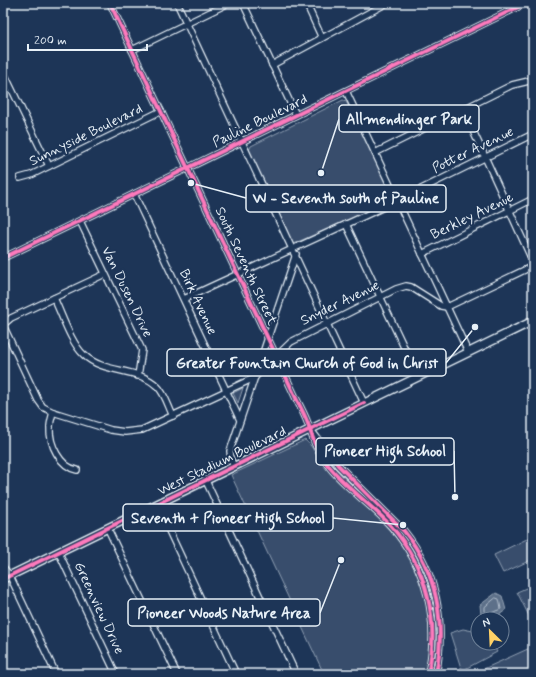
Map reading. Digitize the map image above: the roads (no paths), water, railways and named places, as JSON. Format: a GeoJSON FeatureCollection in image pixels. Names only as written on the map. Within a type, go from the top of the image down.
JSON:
{"type":"FeatureCollection","features":[{"type":"Feature","properties":{"kind":"main road","name":"West Stadium Boulevard"},"geometry":{"type":"LineString","coordinates":[[7,578],[533,320]]}},
{"type":"Feature","properties":{"kind":"street","name":"South Seventh Street"},"geometry":{"type":"LineString","coordinates":[[110,3],[276,355],[310,429],[313,442],[324,460],[390,526],[399,537],[419,569],[428,593],[432,614],[432,647],[428,674]]}},
{"type":"Feature","properties":{"kind":"street"},"geometry":{"type":"LineString","coordinates":[[177,3],[296,254],[364,403]]}},
{"type":"Feature","properties":{"kind":"street"},"geometry":{"type":"LineString","coordinates":[[132,50],[229,3]]}},
{"type":"Feature","properties":{"kind":"street"},"geometry":{"type":"LineString","coordinates":[[243,3],[296,115]]}},
{"type":"Feature","properties":{"kind":"street"},"geometry":{"type":"LineString","coordinates":[[306,3],[322,38]]}},
{"type":"Feature","properties":{"kind":"street"},"geometry":{"type":"LineString","coordinates":[[272,65],[386,3]]}},
{"type":"Feature","properties":{"kind":"street","name":"Pauline Boulevard"},"geometry":{"type":"LineString","coordinates":[[3,258],[526,3]]}},
{"type":"Feature","properties":{"kind":"street"},"geometry":{"type":"LineString","coordinates":[[3,71],[49,166]]}},
{"type":"Feature","properties":{"kind":"street"},"geometry":{"type":"LineString","coordinates":[[375,153],[512,85],[533,80]]}},
{"type":"Feature","properties":{"kind":"street"},"geometry":{"type":"LineString","coordinates":[[346,91],[468,352]]}},
{"type":"Feature","properties":{"kind":"street"},"geometry":{"type":"LineString","coordinates":[[463,109],[533,262]]}},
{"type":"Feature","properties":{"kind":"street","name":"Sunnyside Boulevard"},"geometry":{"type":"LineString","coordinates":[[20,178],[31,175],[161,111]]}},
{"type":"Feature","properties":{"kind":"street","name":"Potter Avenue"},"geometry":{"type":"LineString","coordinates":[[184,299],[397,200],[533,134]]}},
{"type":"Feature","properties":{"kind":"street","name":"Birk Avenue"},"geometry":{"type":"LineString","coordinates":[[134,194],[240,420]]}},
{"type":"Feature","properties":{"kind":"street","name":"Berkley Avenue"},"geometry":{"type":"LineString","coordinates":[[422,254],[533,199]]}},
{"type":"Feature","properties":{"kind":"street","name":"Van Dusen Drive"},"geometry":{"type":"LineString","coordinates":[[80,221],[142,350],[138,376]]}},
{"type":"Feature","properties":{"kind":"street"},"geometry":{"type":"LineString","coordinates":[[346,224],[418,377]]}},
{"type":"Feature","properties":{"kind":"street"},"geometry":{"type":"LineString","coordinates":[[234,467],[231,460],[230,451],[296,254]]}},
{"type":"Feature","properties":{"kind":"street"},"geometry":{"type":"LineString","coordinates":[[448,307],[533,266]]}},
{"type":"Feature","properties":{"kind":"street"},"geometry":{"type":"LineString","coordinates":[[77,470],[68,466],[55,451],[51,440],[50,427],[53,412],[43,406],[38,400],[3,325],[11,318],[105,274]]}},
{"type":"Feature","properties":{"kind":"street","name":"Snyder Avenue"},"geometry":{"type":"LineString","coordinates":[[53,412],[125,432],[142,430],[254,378],[291,342],[327,322],[406,286],[416,290],[442,306],[448,307]]}},
{"type":"Feature","properties":{"kind":"street"},"geometry":{"type":"LineString","coordinates":[[54,298],[76,346],[84,356],[102,366],[138,376],[157,386],[173,416]]}},
{"type":"Feature","properties":{"kind":"street","name":"South Seventh Street"},"geometry":{"type":"LineString","coordinates":[[310,429],[338,465],[404,531],[411,540],[424,564],[435,590],[440,613],[440,645],[436,674]]}},
{"type":"Feature","properties":{"kind":"street"},"geometry":{"type":"LineString","coordinates":[[206,481],[296,674]]}},
{"type":"Feature","properties":{"kind":"street"},"geometry":{"type":"LineString","coordinates":[[157,505],[236,674]]}},
{"type":"Feature","properties":{"kind":"street"},"geometry":{"type":"LineString","coordinates":[[108,529],[177,674]]}},
{"type":"Feature","properties":{"kind":"street","name":"Greenview Drive"},"geometry":{"type":"LineString","coordinates":[[59,553],[116,674]]}},
{"type":"Feature","properties":{"kind":"street"},"geometry":{"type":"LineString","coordinates":[[3,566],[7,578],[56,674]]}},
{"type":"Feature","properties":{"kind":"water"},"geometry":{"type":"Polygon","coordinates":[[[496,593],[502,596],[506,610],[481,611],[480,605],[496,593]]]}},
{"type":"Feature","properties":{"kind":"place","name":"Allmendinger Park"},"geometry":{"type":"Point","coordinates":[321,173]}},
{"type":"Feature","properties":{"kind":"place","name":"W - Seventh south of Pauline"},"geometry":{"type":"Point","coordinates":[191,183]}},
{"type":"Feature","properties":{"kind":"place","name":"Greater Fountain Church of God in Christ"},"geometry":{"type":"Point","coordinates":[475,327]}},
{"type":"Feature","properties":{"kind":"place","name":"Pioneer High School"},"geometry":{"type":"Point","coordinates":[455,497]}},
{"type":"Feature","properties":{"kind":"place","name":"Seventh + Pioneer High School"},"geometry":{"type":"Point","coordinates":[403,525]}},
{"type":"Feature","properties":{"kind":"place","name":"Pioneer Woods Nature Area"},"geometry":{"type":"Point","coordinates":[341,560]}}]}
